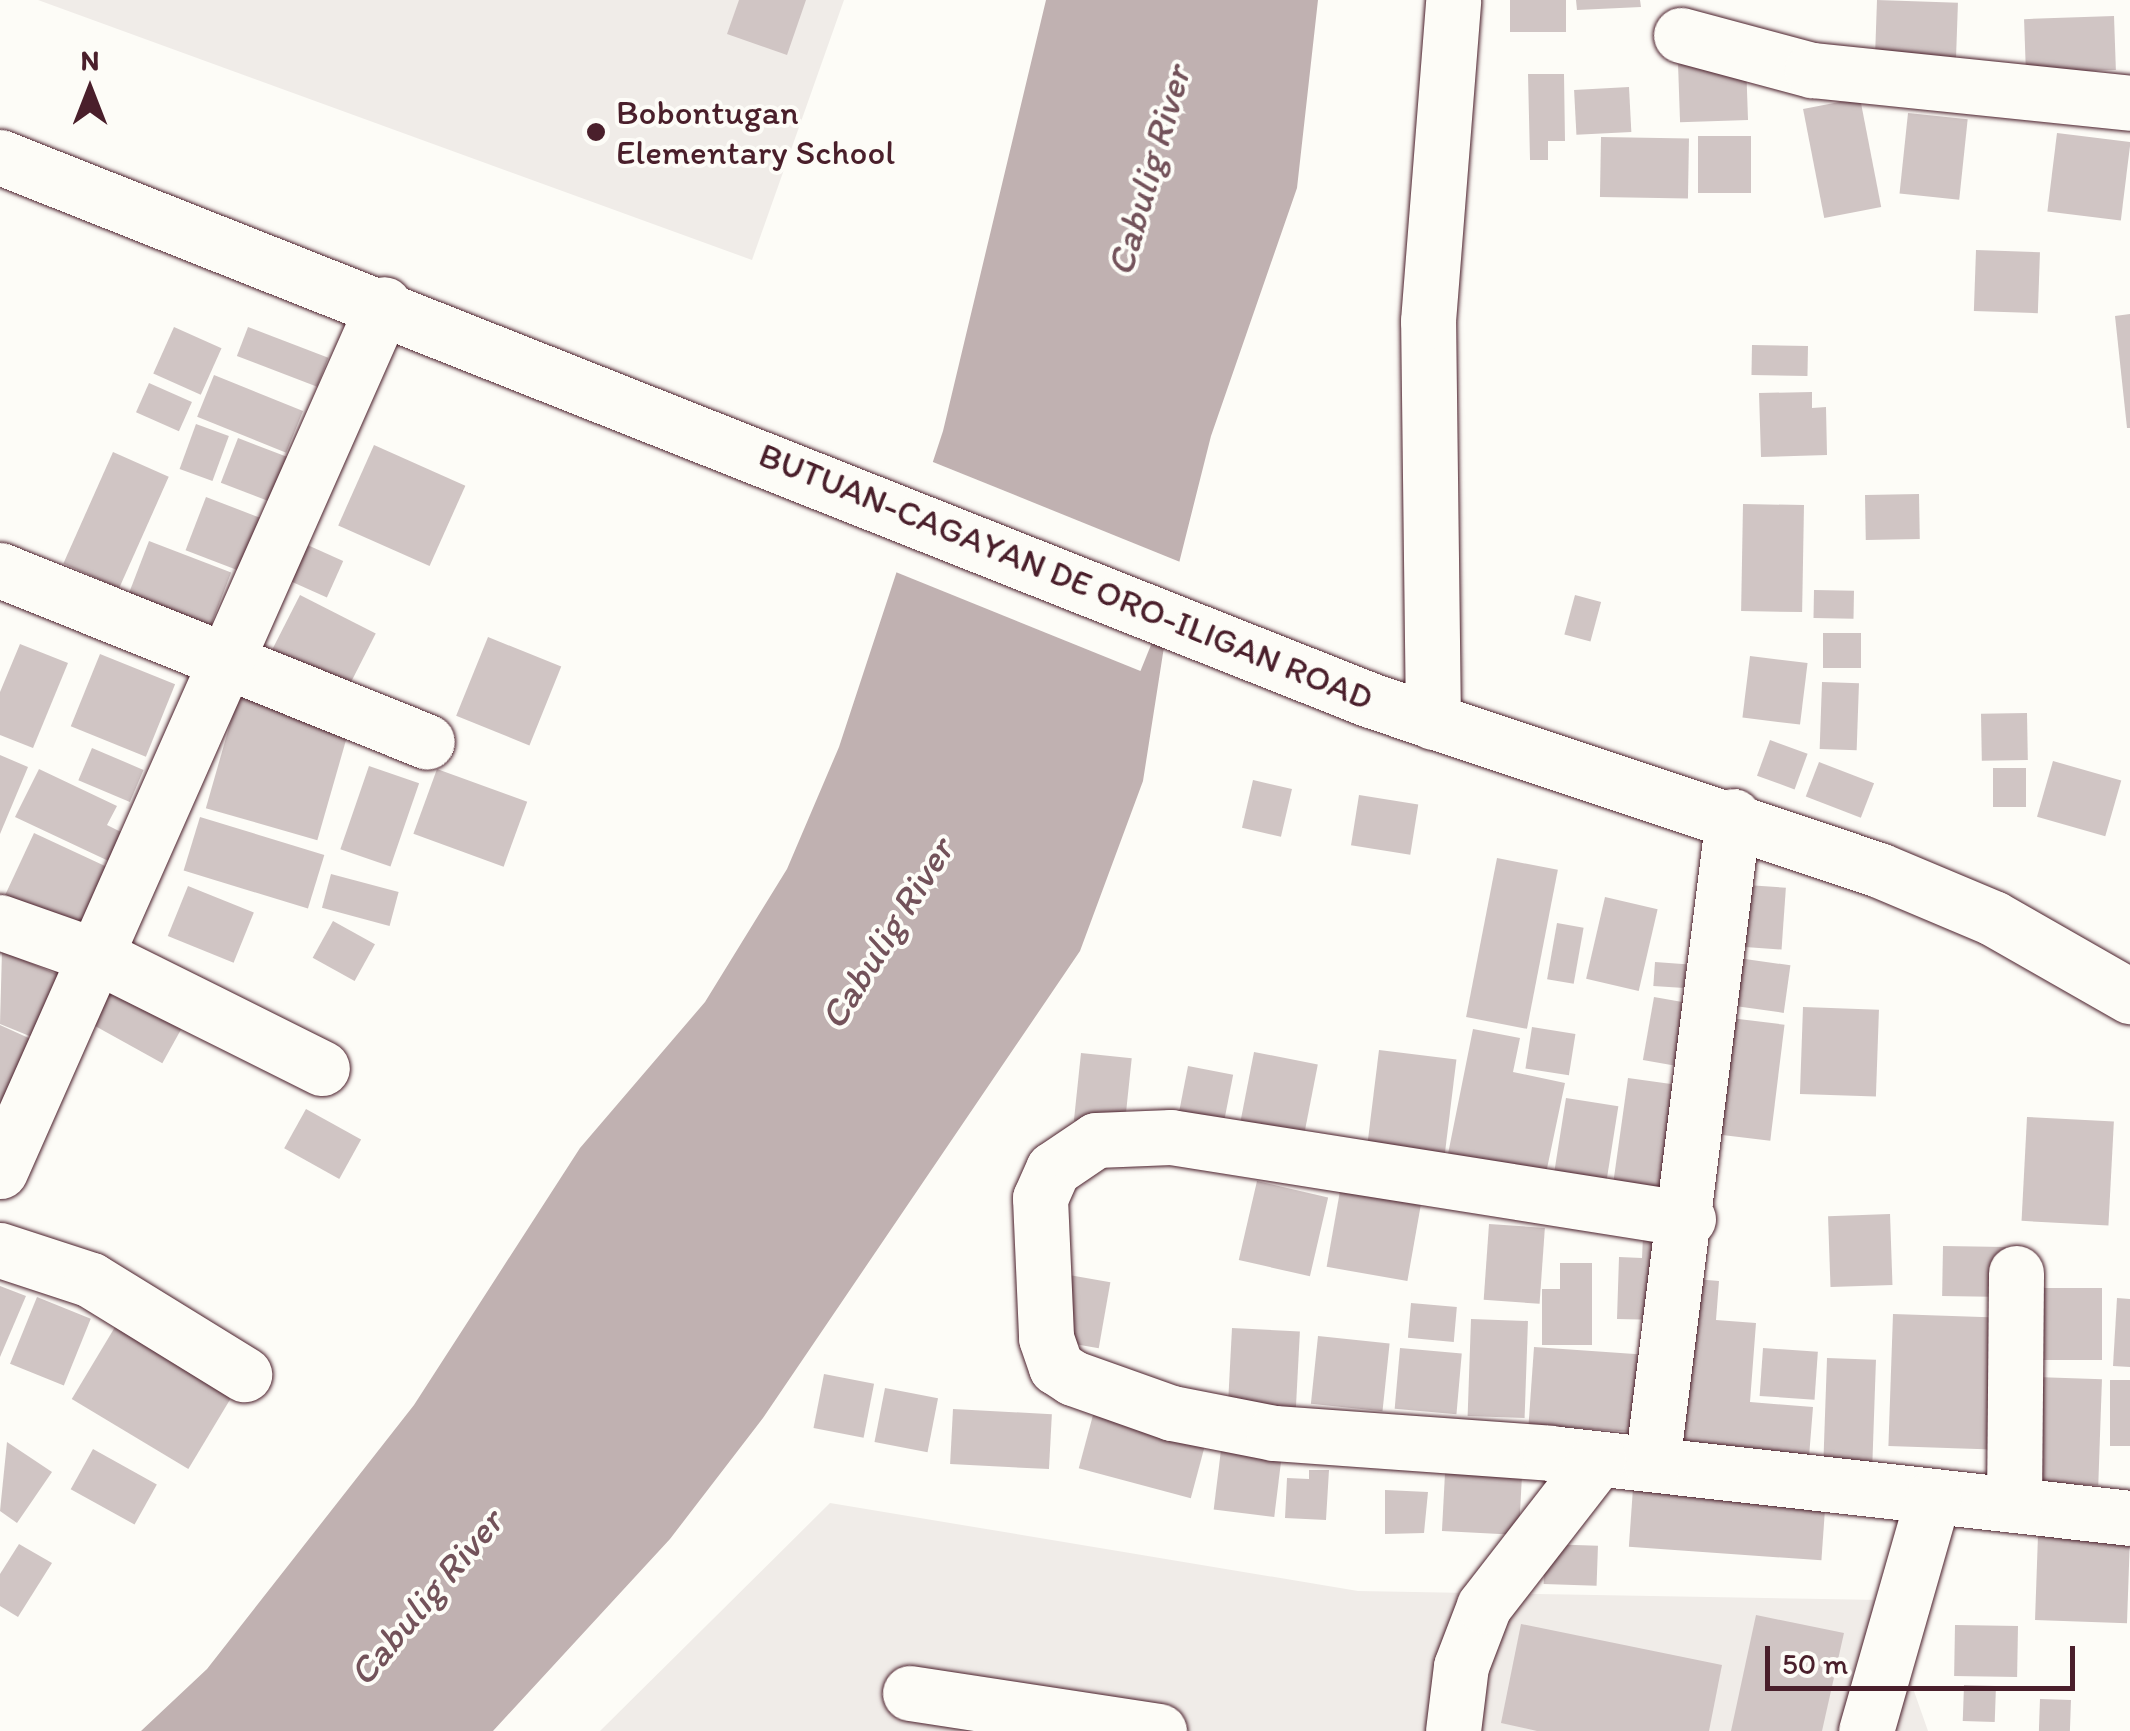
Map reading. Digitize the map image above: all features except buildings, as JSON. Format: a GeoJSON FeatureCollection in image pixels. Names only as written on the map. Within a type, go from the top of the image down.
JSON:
{"type":"FeatureCollection","features":[{"type":"Feature","properties":{"kind":"main road"},"geometry":{"type":"LineString","coordinates":[[1433,722],[1428,321],[1453,0]]}},
{"type":"Feature","properties":{"kind":"main road"},"geometry":{"type":"LineString","coordinates":[[1681,36],[1812,70],[2130,103]]}},
{"type":"Feature","properties":{"kind":"main road","name":"BUTUAN-CAGAYAN DE ORO-ILIGAN ROAD"},"geometry":{"type":"LineString","coordinates":[[0,157],[384,304],[1370,700],[1733,816],[1993,918],[2130,996]]}},
{"type":"Feature","properties":{"kind":"main road"},"geometry":{"type":"LineString","coordinates":[[0,1171],[99,958],[384,304]]}},
{"type":"Feature","properties":{"kind":"main road"},"geometry":{"type":"LineString","coordinates":[[0,570],[426,742]]}},
{"type":"Feature","properties":{"kind":"main road"},"geometry":{"type":"LineString","coordinates":[[1652,1464],[1688,1220],[1733,816]]}},
{"type":"Feature","properties":{"kind":"main road"},"geometry":{"type":"LineString","coordinates":[[0,922],[99,958],[322,1068]]}},
{"type":"Feature","properties":{"kind":"main road"},"geometry":{"type":"LineString","coordinates":[[1688,1220],[1140,1132],[1069,1154],[1040,1198],[1046,1338],[1056,1367],[1073,1378],[1172,1413],[1274,1433],[1652,1464],[2130,1518]]}},
{"type":"Feature","properties":{"kind":"main road"},"geometry":{"type":"LineString","coordinates":[[0,1250],[91,1280],[244,1374]]}},
{"type":"Feature","properties":{"kind":"main road"},"geometry":{"type":"LineString","coordinates":[[2014,1504],[2016,1273]]}},
{"type":"Feature","properties":{"kind":"main road"},"geometry":{"type":"LineString","coordinates":[[1453,1731],[1461,1666],[1484,1606],[1598,1459]]}},
{"type":"Feature","properties":{"kind":"main road"},"geometry":{"type":"LineString","coordinates":[[1866,1731],[1934,1497]]}},
{"type":"Feature","properties":{"kind":"main road"},"geometry":{"type":"LineString","coordinates":[[910,1694],[1159,1731]]}},
{"type":"Feature","properties":{"kind":"shaded area","name":"Bobontugan Elementary School"},"geometry":{"type":"Polygon","coordinates":[[[38,0],[844,0],[752,260],[38,0]]]}},
{"type":"Feature","properties":{"kind":"shaded area"},"geometry":{"type":"Polygon","coordinates":[[[830,1503],[1358,1591],[1882,1600],[1928,1731],[600,1731],[830,1503]]]}},
{"type":"Feature","properties":{"kind":"water","name":"Cabulig River"},"geometry":{"type":"Polygon","coordinates":[[[1046,0],[1318,0],[1297,188],[1211,436],[1174,583],[1143,781],[1080,951],[763,1418],[670,1539],[493,1731],[141,1731],[207,1669],[414,1405],[580,1148],[705,1002],[787,869],[839,747],[943,431],[1046,0]]]}},
{"type":"Feature","properties":{"kind":"pier"},"geometry":{"type":"Polygon","coordinates":[[[928,460],[1184,563],[1140,671],[885,568],[928,460]]]}},
{"type":"Feature","properties":{"kind":"place","name":"Bobontugan Elementary School"},"geometry":{"type":"Point","coordinates":[596,132]}}]}
